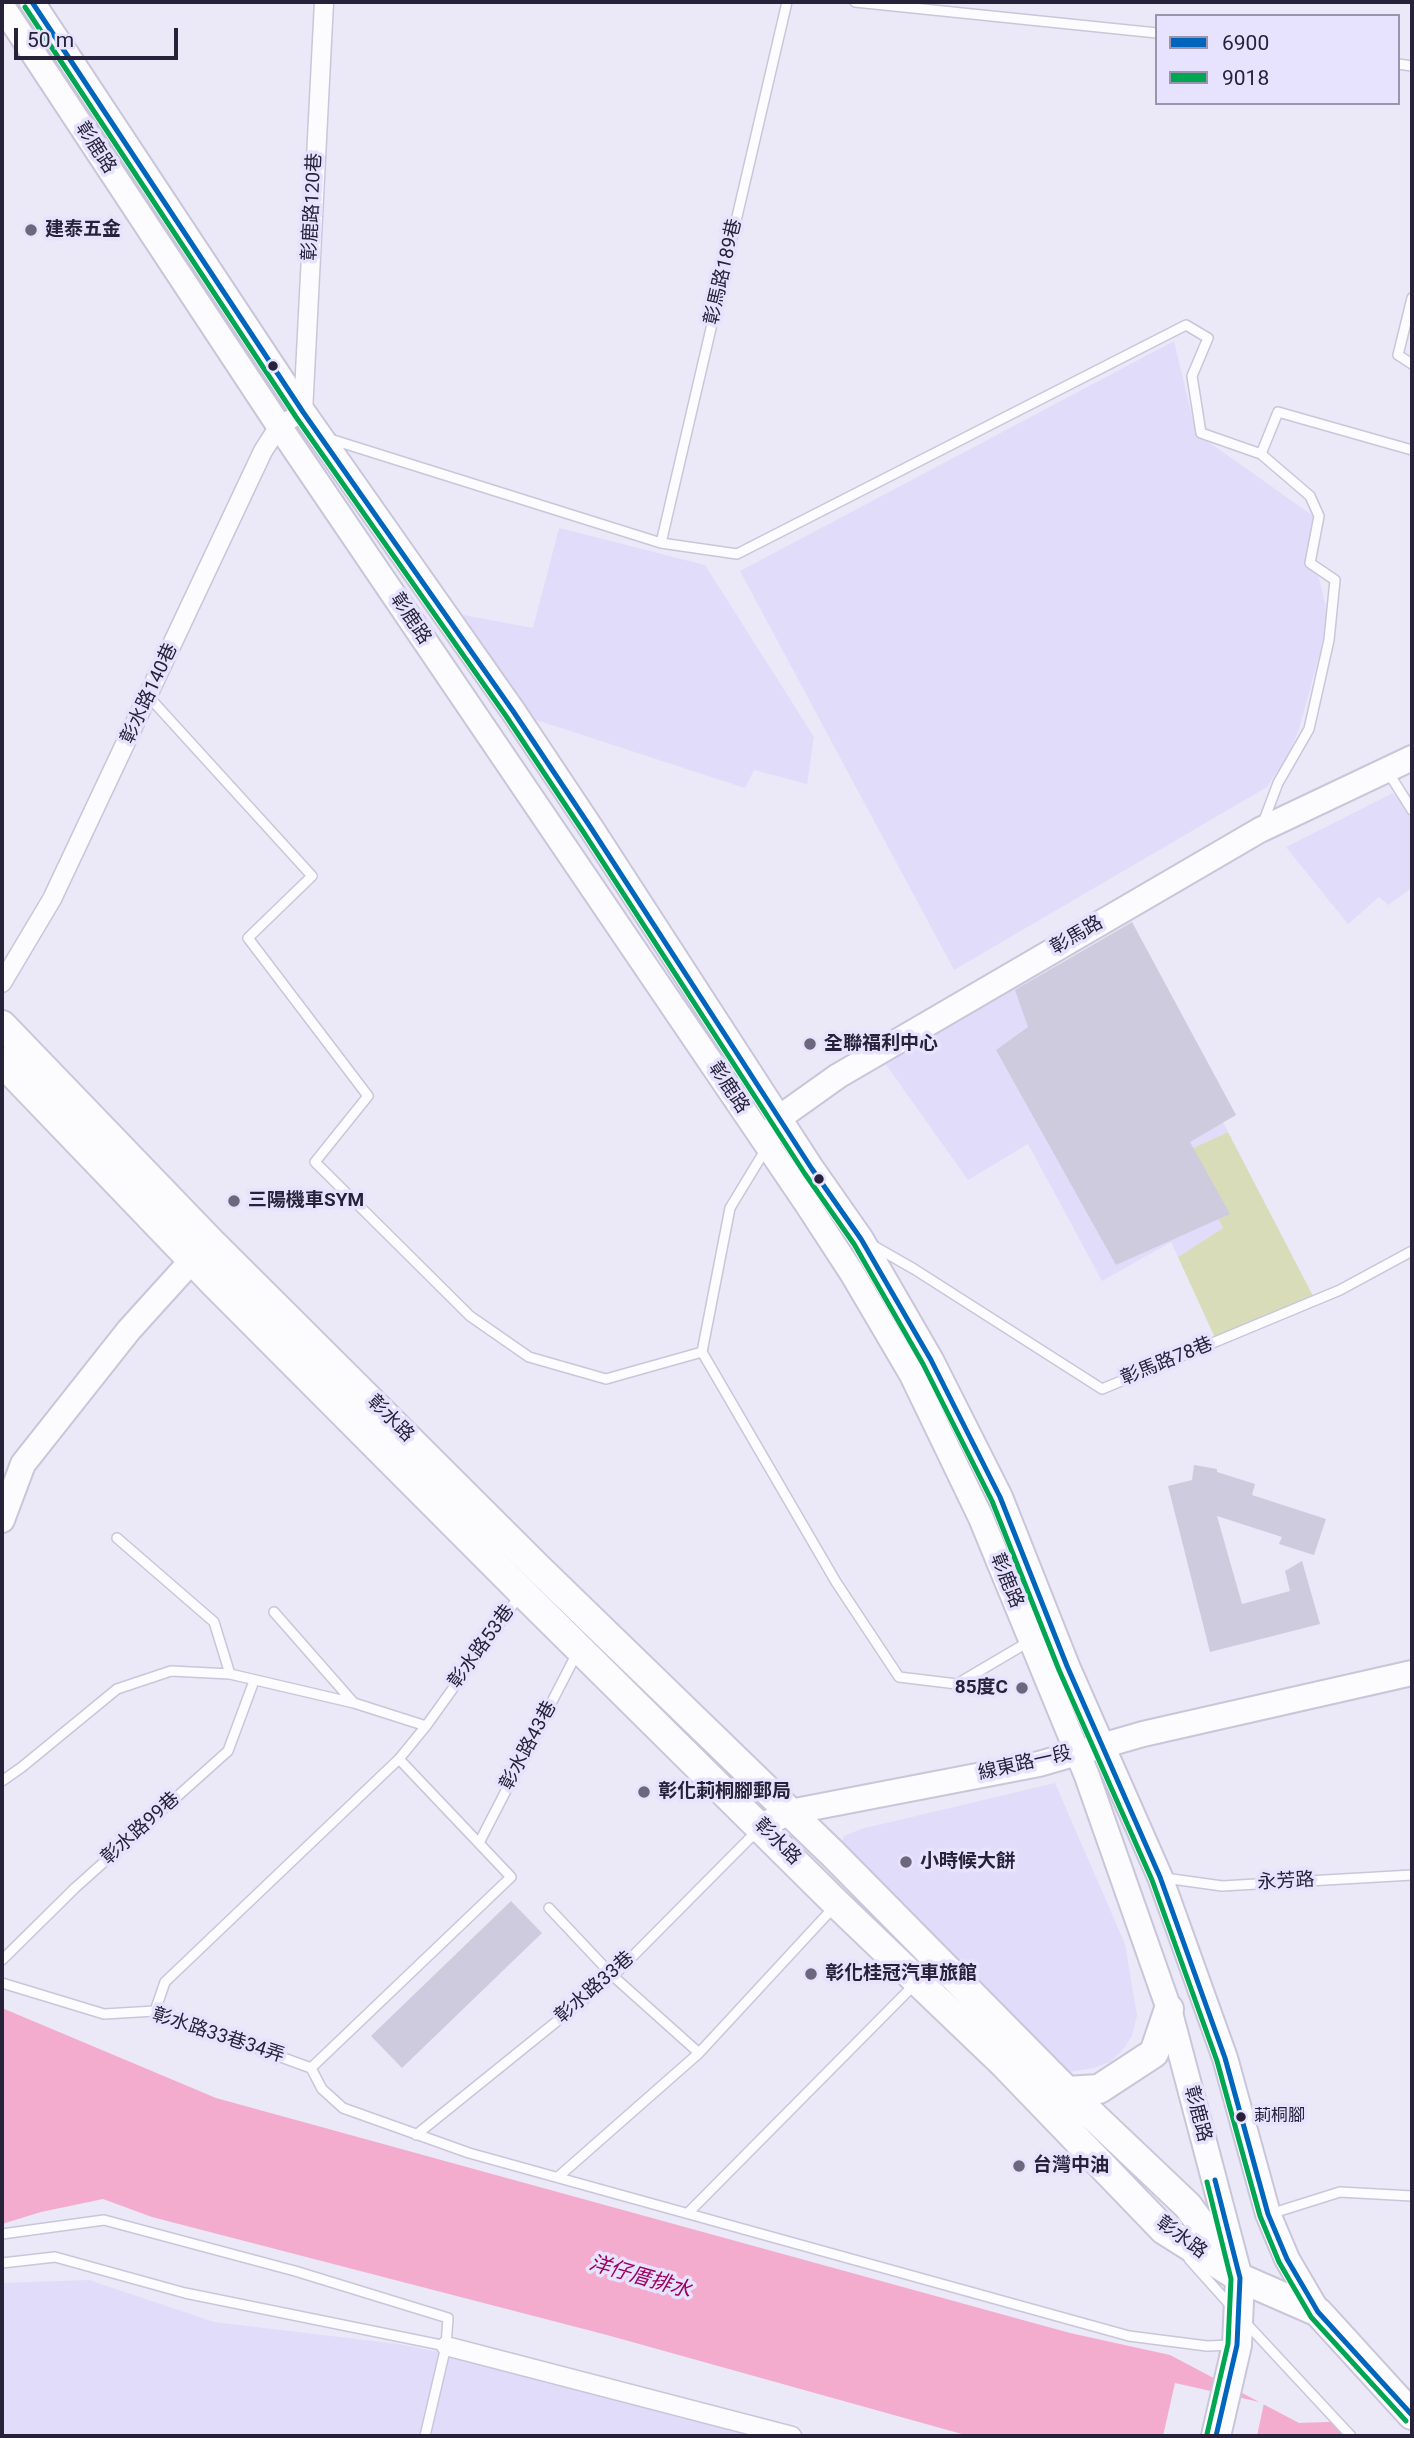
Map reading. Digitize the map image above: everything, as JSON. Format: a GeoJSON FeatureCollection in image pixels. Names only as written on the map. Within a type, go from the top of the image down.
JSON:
{"type":"FeatureCollection","features":[{"type":"Feature","properties":{"kind":"main road","name":"彰鹿路"},"geometry":{"type":"LineString","coordinates":[[32,2],[303,412],[501,694],[591,828],[861,1239],[931,1360],[1000,1497],[1067,1666],[1160,1877],[1225,2058],[1268,2214],[1287,2259],[1318,2312]]}},
{"type":"Feature","properties":{"kind":"main road","name":"彰鹿路"},"geometry":{"type":"LineString","coordinates":[[2,6],[279,426],[768,1146],[852,1273],[912,1375],[981,1518],[1087,1776],[1169,2009],[1240,2278]]}},
{"type":"Feature","properties":{"kind":"main road"},"geometry":{"type":"LineString","coordinates":[[475,714],[501,694]]}},
{"type":"Feature","properties":{"kind":"main road","name":"彰馬路"},"geometry":{"type":"LineString","coordinates":[[779,1118],[838,1076],[1261,830],[1412,758]]}},
{"type":"Feature","properties":{"kind":"main road"},"geometry":{"type":"LineString","coordinates":[[564,846],[591,828]]}},
{"type":"Feature","properties":{"kind":"main road","name":"彰水路"},"geometry":{"type":"LineString","coordinates":[[2,1025],[201,1250]]}},
{"type":"Feature","properties":{"kind":"main road","name":"彰水路"},"geometry":{"type":"LineString","coordinates":[[2,1062],[201,1250],[531,1580],[790,1812],[1067,2091],[1188,2206],[1240,2278]]}},
{"type":"Feature","properties":{"kind":"main road"},"geometry":{"type":"LineString","coordinates":[[768,1146],[779,1118]]}},
{"type":"Feature","properties":{"kind":"main road"},"geometry":{"type":"LineString","coordinates":[[2,1520],[23,1464],[128,1330],[201,1250]]}},
{"type":"Feature","properties":{"kind":"main road","name":"彰水路"},"geometry":{"type":"LineString","coordinates":[[531,1580],[580,1649],[1004,2064],[1164,2230],[1240,2278]]}},
{"type":"Feature","properties":{"kind":"main road","name":"線東路一段"},"geometry":{"type":"LineString","coordinates":[[761,1826],[790,1812],[1039,1764],[1237,1711],[1412,1673]]}},
{"type":"Feature","properties":{"kind":"main road"},"geometry":{"type":"LineString","coordinates":[[1067,2091],[1099,2089],[1154,2053],[1169,2009]]}},
{"type":"Feature","properties":{"kind":"main road"},"geometry":{"type":"LineString","coordinates":[[1216,2436],[1236,2351],[1240,2278],[1318,2312],[1408,2405]]}},
{"type":"Feature","properties":{"kind":"street","name":"彰鹿路120巷"},"geometry":{"type":"LineString","coordinates":[[303,412],[324,2]]}},
{"type":"Feature","properties":{"kind":"street","name":"彰水路140巷"},"geometry":{"type":"LineString","coordinates":[[2,983],[52,899],[263,451],[279,426],[303,412]]}},
{"type":"Feature","properties":{"kind":"street"},"geometry":{"type":"LineString","coordinates":[[446,2346],[792,2436]]}},
{"type":"Feature","properties":{"kind":"lane","name":"彰馬路189巷"},"geometry":{"type":"LineString","coordinates":[[661,543],[787,2]]}},
{"type":"Feature","properties":{"kind":"lane"},"geometry":{"type":"LineString","coordinates":[[855,2],[1155,33]]}},
{"type":"Feature","properties":{"kind":"lane"},"geometry":{"type":"LineString","coordinates":[[1412,298],[1398,355],[1412,364]]}},
{"type":"Feature","properties":{"kind":"lane"},"geometry":{"type":"LineString","coordinates":[[322,437],[661,543],[737,554],[1186,324],[1208,338],[1192,376],[1201,433],[1261,453],[1310,496],[1320,516],[1310,562],[1335,580],[1329,640],[1310,729],[1278,783],[1261,830]]}},
{"type":"Feature","properties":{"kind":"lane"},"geometry":{"type":"LineString","coordinates":[[1261,453],[1278,412],[1412,450]]}},
{"type":"Feature","properties":{"kind":"lane"},"geometry":{"type":"LineString","coordinates":[[149,697],[312,876],[248,938],[368,1096],[316,1162],[470,1316],[529,1357],[606,1379],[702,1352]]}},
{"type":"Feature","properties":{"kind":"lane"},"geometry":{"type":"LineString","coordinates":[[1387,770],[1412,810]]}},
{"type":"Feature","properties":{"kind":"lane"},"geometry":{"type":"LineString","coordinates":[[768,1146],[730,1208],[702,1352],[836,1582],[899,1677],[957,1684],[1030,1641]]}},
{"type":"Feature","properties":{"kind":"lane","name":"彰馬路78巷"},"geometry":{"type":"LineString","coordinates":[[861,1239],[914,1269],[1102,1389],[1340,1290],[1412,1251]]}},
{"type":"Feature","properties":{"kind":"lane"},"geometry":{"type":"LineString","coordinates":[[117,1538],[214,1622],[230,1674]]}},
{"type":"Feature","properties":{"kind":"lane","name":"彰水路53巷"},"geometry":{"type":"LineString","coordinates":[[155,2011],[165,1982],[399,1759],[426,1726],[531,1580]]}},
{"type":"Feature","properties":{"kind":"lane"},"geometry":{"type":"LineString","coordinates":[[274,1612],[354,1703]]}},
{"type":"Feature","properties":{"kind":"lane","name":"彰水路43巷"},"geometry":{"type":"LineString","coordinates":[[479,1843],[580,1649]]}},
{"type":"Feature","properties":{"kind":"lane"},"geometry":{"type":"LineString","coordinates":[[2,1781],[117,1689],[171,1671],[230,1674],[354,1703],[426,1726]]}},
{"type":"Feature","properties":{"kind":"lane","name":"彰水路99巷"},"geometry":{"type":"LineString","coordinates":[[2,1960],[75,1888],[228,1751],[254,1681]]}},
{"type":"Feature","properties":{"kind":"lane"},"geometry":{"type":"LineString","coordinates":[[399,1759],[510,1877],[311,2068],[322,2089],[343,2108],[416,2135],[558,2177],[1129,2336],[1236,2351]]}},
{"type":"Feature","properties":{"kind":"lane","name":"彰水路33巷"},"geometry":{"type":"LineString","coordinates":[[416,2135],[612,1976],[761,1826]]}},
{"type":"Feature","properties":{"kind":"lane","name":"永芳路"},"geometry":{"type":"LineString","coordinates":[[1160,1877],[1222,1886],[1412,1875]]}},
{"type":"Feature","properties":{"kind":"lane"},"geometry":{"type":"LineString","coordinates":[[558,2177],[699,2053],[837,1903]]}},
{"type":"Feature","properties":{"kind":"lane"},"geometry":{"type":"LineString","coordinates":[[549,1908],[612,1976],[699,2053]]}},
{"type":"Feature","properties":{"kind":"lane"},"geometry":{"type":"LineString","coordinates":[[688,2213],[918,1982]]}},
{"type":"Feature","properties":{"kind":"lane","name":"彰水路33巷34弄"},"geometry":{"type":"LineString","coordinates":[[2,1983],[104,2014],[155,2011],[311,2068]]}},
{"type":"Feature","properties":{"kind":"lane"},"geometry":{"type":"LineString","coordinates":[[1268,2214],[1340,2192],[1412,2196]]}},
{"type":"Feature","properties":{"kind":"lane"},"geometry":{"type":"LineString","coordinates":[[2,2234],[104,2220],[295,2271],[448,2318],[446,2346],[425,2436]]}},
{"type":"Feature","properties":{"kind":"lane"},"geometry":{"type":"LineString","coordinates":[[1164,2230],[1238,2315],[1351,2436]]}},
{"type":"Feature","properties":{"kind":"lane"},"geometry":{"type":"LineString","coordinates":[[2,2263],[55,2257],[185,2293],[446,2346]]}},
{"type":"Feature","properties":{"kind":"shaded area"},"geometry":{"type":"Polygon","coordinates":[[[1174,341],[1196,433],[1319,520],[1316,565],[1329,621],[1298,732],[1288,755],[1267,787],[954,970],[740,571],[1174,341]]]}},
{"type":"Feature","properties":{"kind":"shaded area"},"geometry":{"type":"Polygon","coordinates":[[[559,528],[705,565],[814,737],[807,784],[754,770],[745,788],[524,716],[458,614],[533,628],[559,528]]]}},
{"type":"Feature","properties":{"kind":"shaded area"},"geometry":{"type":"Polygon","coordinates":[[[1393,793],[1412,816],[1412,888],[1388,905],[1379,897],[1348,924],[1286,847],[1393,793]]]}},
{"type":"Feature","properties":{"kind":"shaded area"},"geometry":{"type":"Polygon","coordinates":[[[1123,930],[1228,1132],[1182,1153],[1223,1228],[1178,1257],[1171,1242],[1102,1281],[1028,1144],[968,1180],[882,1059],[1123,930]]]}},
{"type":"Feature","properties":{"kind":"shaded area"},"geometry":{"type":"Polygon","coordinates":[[[1055,1783],[1125,1944],[1137,2015],[1132,2036],[1110,2062],[1069,2072],[1051,2070],[841,1847],[844,1836],[861,1829],[1055,1783]]]}},
{"type":"Feature","properties":{"kind":"shaded area"},"geometry":{"type":"Polygon","coordinates":[[[89,2280],[214,2322],[398,2344],[493,2362],[768,2436],[2,2436],[2,2283],[89,2280]]]}},
{"type":"Feature","properties":{"kind":"green space"},"geometry":{"type":"Polygon","coordinates":[[[1228,1132],[1313,1296],[1217,1342],[1178,1257],[1223,1228],[1182,1153],[1228,1132]]]}},
{"type":"Feature","properties":{"kind":"water","name":"洋仔厝排水"},"geometry":{"type":"Polygon","coordinates":[[[2,2008],[216,2098],[1070,2333],[1170,2355],[1299,2423],[1412,2419],[1412,2436],[969,2436],[607,2335],[152,2217],[103,2199],[41,2212],[2,2224],[2,2008]]]}},
{"type":"Feature","properties":{"kind":"pier"},"geometry":{"type":"Polygon","coordinates":[[[1175,2383],[1264,2403],[1257,2436],[1163,2436],[1175,2383]]]}},
{"type":"Feature","properties":{"kind":"pier"},"geometry":{"type":"Polygon","coordinates":[[[1333,2419],[1412,2420],[1412,2436],[1350,2436],[1333,2419]]]}},
{"type":"Feature","properties":{"kind":"building"},"geometry":{"type":"Polygon","coordinates":[[[1132,922],[1236,1115],[1190,1142],[1230,1214],[1116,1265],[996,1050],[1028,1027],[1015,990],[1132,922]]]}},
{"type":"Feature","properties":{"kind":"building"},"geometry":{"type":"Polygon","coordinates":[[[1194,1465],[1217,1469],[1217,1472],[1255,1484],[1252,1495],[1326,1519],[1314,1555],[1279,1544],[1282,1537],[1217,1516],[1242,1604],[1290,1591],[1285,1571],[1302,1561],[1320,1624],[1210,1652],[1168,1486],[1192,1480],[1194,1465]]]}},
{"type":"Feature","properties":{"kind":"building"},"geometry":{"type":"Polygon","coordinates":[[[511,1901],[542,1933],[402,2068],[371,2036],[511,1901]]]}},
{"type":"Feature","properties":{"kind":"transit line","name":"6900"},"geometry":{"type":"LineString","coordinates":[[32,2],[303,412],[513,711],[591,828],[812,1169],[861,1239],[931,1360],[1000,1497],[1067,1666],[1160,1877],[1225,2058],[1268,2214],[1287,2259],[1318,2312],[1412,2415]]}},
{"type":"Feature","properties":{"kind":"transit line","name":"9018"},"geometry":{"type":"LineString","coordinates":[[25,7],[296,417],[506,716],[584,833],[805,1174],[854,1244],[923,1364],[992,1501],[1059,1670],[1152,1880],[1217,2061],[1260,2216],[1279,2262],[1311,2317],[1406,2421]]}},
{"type":"Feature","properties":{"kind":"transit line","name":"6900"},"geometry":{"type":"LineString","coordinates":[[1215,2180],[1240,2278],[1237,2345],[1216,2436]]}},
{"type":"Feature","properties":{"kind":"transit line","name":"9018"},"geometry":{"type":"LineString","coordinates":[[1207,2182],[1231,2279],[1228,2344],[1207,2434]]}},
{"type":"Feature","properties":{"kind":"place","name":"建泰五金"},"geometry":{"type":"Point","coordinates":[31,230]}},
{"type":"Feature","properties":{"kind":"place","name":"全聯福利中心"},"geometry":{"type":"Point","coordinates":[810,1044]}},
{"type":"Feature","properties":{"kind":"place","name":"三陽機車SYM"},"geometry":{"type":"Point","coordinates":[234,1201]}},
{"type":"Feature","properties":{"kind":"place","name":"85度C"},"geometry":{"type":"Point","coordinates":[1022,1688]}},
{"type":"Feature","properties":{"kind":"place","name":"彰化莿桐腳郵局"},"geometry":{"type":"Point","coordinates":[644,1792]}},
{"type":"Feature","properties":{"kind":"place","name":"小時候大餅"},"geometry":{"type":"Point","coordinates":[906,1862]}},
{"type":"Feature","properties":{"kind":"place","name":"彰化桂冠汽車旅館"},"geometry":{"type":"Point","coordinates":[811,1974]}},
{"type":"Feature","properties":{"kind":"place","name":"莿桐腳"},"geometry":{"type":"Point","coordinates":[1241,2117]}},
{"type":"Feature","properties":{"kind":"place","name":"台灣中油"},"geometry":{"type":"Point","coordinates":[1019,2166]}}]}
